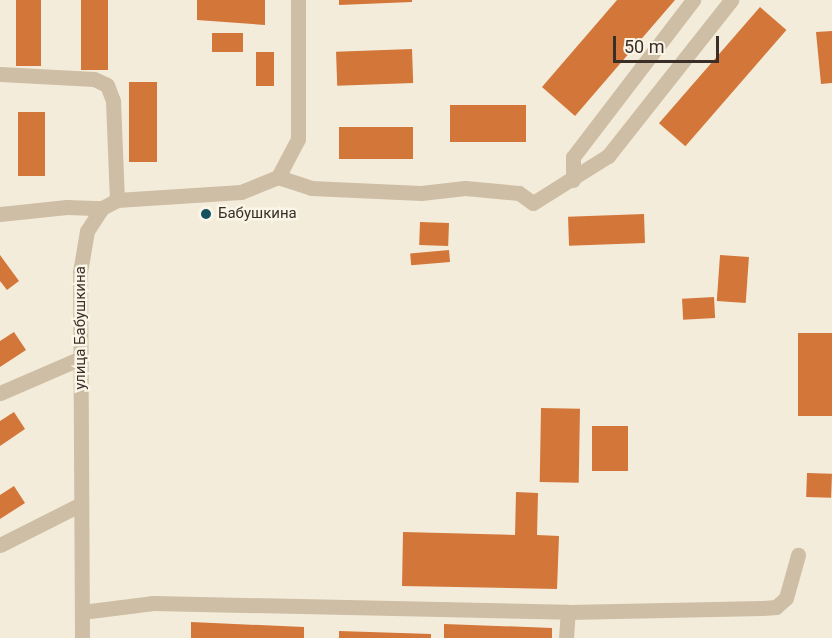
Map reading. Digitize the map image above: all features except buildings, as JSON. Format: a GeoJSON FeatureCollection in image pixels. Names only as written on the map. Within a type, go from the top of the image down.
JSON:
{"type":"FeatureCollection","features":[{"type":"Feature","properties":{"kind":"street"},"geometry":{"type":"LineString","coordinates":[[0,214],[67,207],[102,208],[117,200],[241,192],[278,177],[298,139],[298,0]]}},
{"type":"Feature","properties":{"kind":"street"},"geometry":{"type":"LineString","coordinates":[[573,180],[573,157],[693,0]]}},
{"type":"Feature","properties":{"kind":"street"},"geometry":{"type":"LineString","coordinates":[[278,177],[311,188],[421,193],[465,188],[519,193],[533,203],[573,180],[617,147],[731,0]]}},
{"type":"Feature","properties":{"kind":"street"},"geometry":{"type":"LineString","coordinates":[[0,74],[94,79],[107,85],[113,101],[117,200]]}},
{"type":"Feature","properties":{"kind":"street","name":"улица Бабушкина"},"geometry":{"type":"LineString","coordinates":[[82,638],[83,245],[102,208]]}},
{"type":"Feature","properties":{"kind":"street"},"geometry":{"type":"LineString","coordinates":[[0,393],[81,358]]}},
{"type":"Feature","properties":{"kind":"street"},"geometry":{"type":"LineString","coordinates":[[0,545],[81,504]]}},
{"type":"Feature","properties":{"kind":"street"},"geometry":{"type":"LineString","coordinates":[[82,612],[164,603],[568,612],[776,607],[786,598],[798,555]]}},
{"type":"Feature","properties":{"kind":"street"},"geometry":{"type":"LineString","coordinates":[[566,638],[568,612]]}},
{"type":"Feature","properties":{"kind":"place","name":"Бабушкина"},"geometry":{"type":"Point","coordinates":[206,214]}}]}
